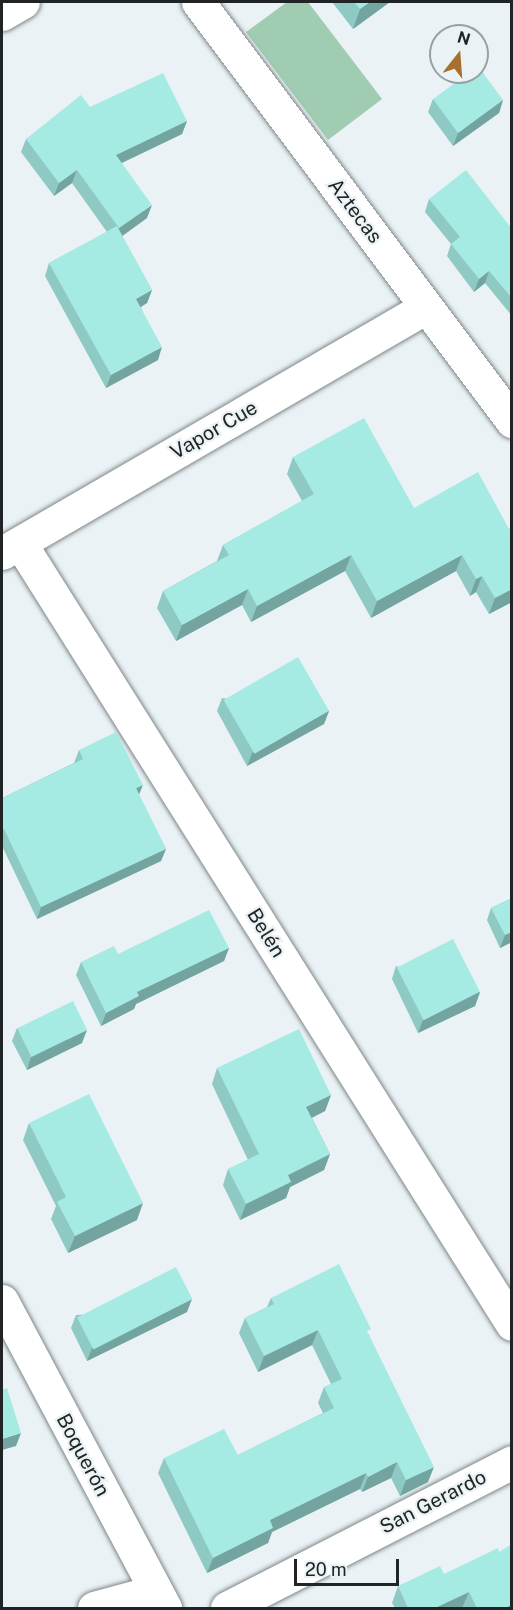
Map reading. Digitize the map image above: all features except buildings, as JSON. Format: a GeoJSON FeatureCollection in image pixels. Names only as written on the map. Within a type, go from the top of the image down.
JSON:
{"type":"FeatureCollection","features":[{"type":"Feature","properties":{"kind":"street"},"geometry":{"type":"LineString","coordinates":[[2,14],[23,2]]}},
{"type":"Feature","properties":{"kind":"street","name":"Aztecas"},"geometry":{"type":"LineString","coordinates":[[198,2],[512,421]]}},
{"type":"Feature","properties":{"kind":"street","name":"Vapor Cue"},"geometry":{"type":"LineString","coordinates":[[11,548],[426,307]]}},
{"type":"Feature","properties":{"kind":"street","name":"Belén"},"geometry":{"type":"LineString","coordinates":[[11,548],[512,1324]]}},
{"type":"Feature","properties":{"kind":"street","name":"Boquerón"},"geometry":{"type":"LineString","coordinates":[[2,1300],[161,1600]]}},
{"type":"Feature","properties":{"kind":"street","name":"San Gerardo"},"geometry":{"type":"LineString","coordinates":[[227,1608],[512,1462]]}},
{"type":"Feature","properties":{"kind":"street"},"geometry":{"type":"LineString","coordinates":[[94,1608],[161,1600]]}},
{"type":"Feature","properties":{"kind":"green space"},"geometry":{"type":"Polygon","coordinates":[[[287,2],[308,2],[382,99],[328,140],[246,32],[287,2]]]}}]}
